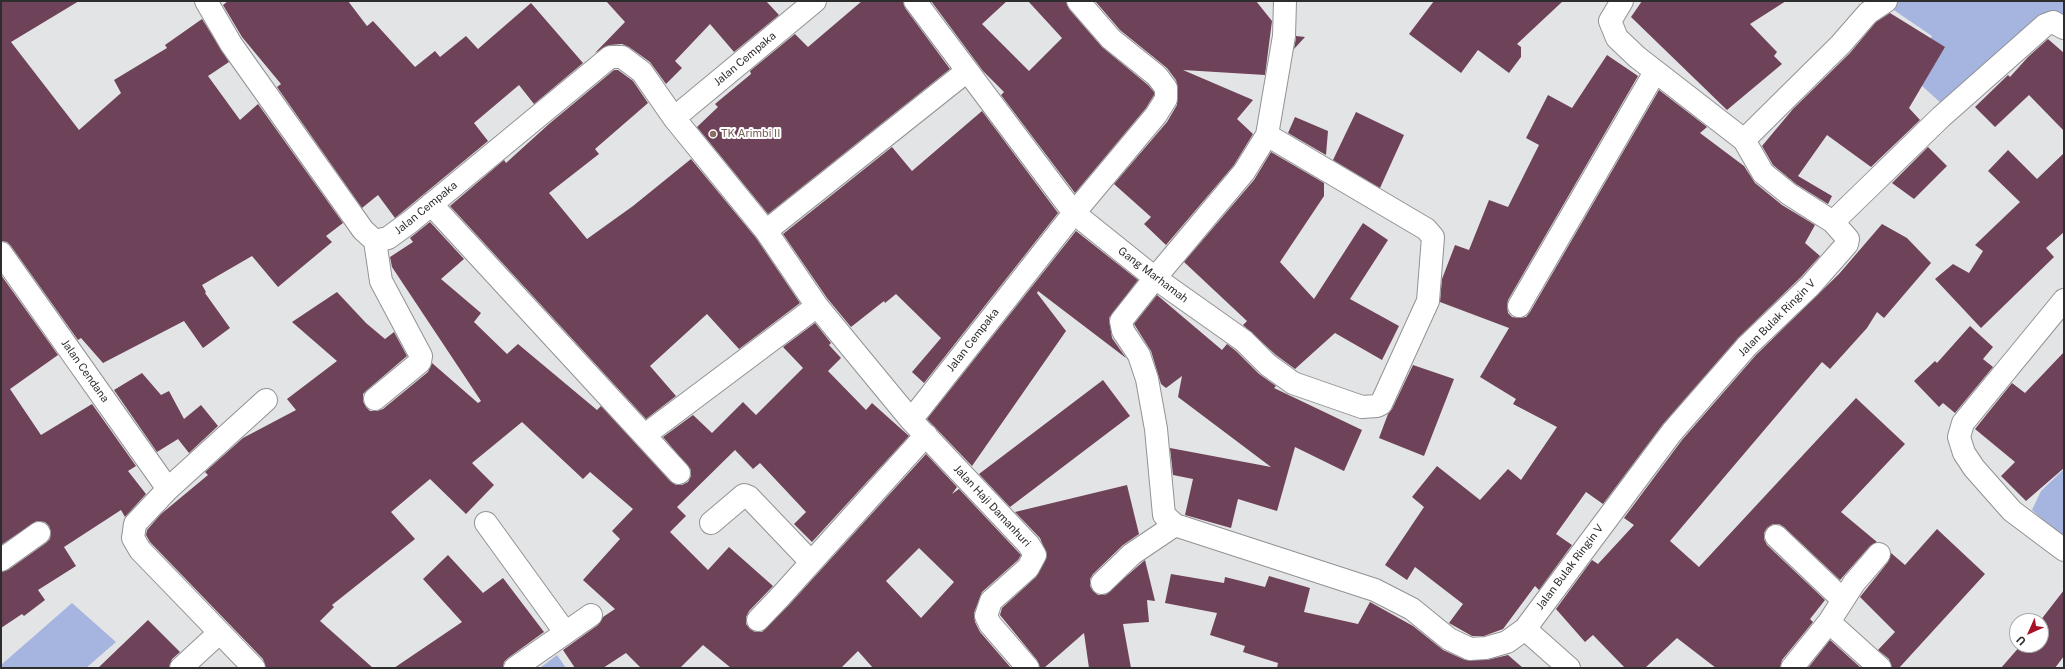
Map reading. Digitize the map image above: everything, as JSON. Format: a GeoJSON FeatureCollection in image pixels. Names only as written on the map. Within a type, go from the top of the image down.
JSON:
{"type":"FeatureCollection","features":[{"type":"Feature","properties":{"kind":"street"},"geometry":{"type":"LineString","coordinates":[[206,1],[231,44],[363,230],[375,242],[381,282],[421,356],[420,362],[374,398]]}},
{"type":"Feature","properties":{"kind":"street","name":"Jalan Cempaka"},"geometry":{"type":"LineString","coordinates":[[674,118],[815,1]]}},
{"type":"Feature","properties":{"kind":"street"},"geometry":{"type":"LineString","coordinates":[[915,1],[1074,213],[1156,115],[1166,99],[1166,88],[1157,76],[1111,39],[1078,1]]}},
{"type":"Feature","properties":{"kind":"street"},"geometry":{"type":"LineString","coordinates":[[1285,1],[1284,36],[1267,134],[1244,172],[1121,321],[1120,326],[1138,355],[1147,378],[1156,429],[1164,515],[1175,525],[1375,590],[1412,609],[1449,639],[1470,649],[1486,648],[1507,642],[1525,628],[1569,668]]}},
{"type":"Feature","properties":{"kind":"street","name":"Jalan Bulak Ringin V"},"geometry":{"type":"LineString","coordinates":[[1525,628],[1672,432],[1747,346],[1810,286],[1844,249],[1848,238],[1833,222],[1790,194],[1763,173],[1744,140],[1655,72],[1617,38],[1610,21],[1615,10],[1622,1]]}},
{"type":"Feature","properties":{"kind":"street"},"geometry":{"type":"LineString","coordinates":[[1744,140],[1841,44],[1868,13],[1886,1]]}},
{"type":"Feature","properties":{"kind":"street"},"geometry":{"type":"LineString","coordinates":[[1833,222],[1941,118],[2045,25],[2053,22],[2064,28]]}},
{"type":"Feature","properties":{"kind":"street","name":"Jalan Cempaka"},"geometry":{"type":"LineString","coordinates":[[375,242],[388,238],[610,57],[622,57],[642,72],[674,118],[766,231],[817,306],[918,427],[1074,213]]}},
{"type":"Feature","properties":{"kind":"street"},"geometry":{"type":"LineString","coordinates":[[766,231],[967,71]]}},
{"type":"Feature","properties":{"kind":"street"},"geometry":{"type":"LineString","coordinates":[[1519,306],[1655,72]]}},
{"type":"Feature","properties":{"kind":"street","name":"Gang Marhamah"},"geometry":{"type":"LineString","coordinates":[[1074,213],[1155,278],[1244,342],[1268,365],[1293,383],[1362,407],[1377,406],[1381,404],[1428,301],[1434,242],[1430,233],[1267,134]]}},
{"type":"Feature","properties":{"kind":"street"},"geometry":{"type":"LineString","coordinates":[[431,204],[679,473]]}},
{"type":"Feature","properties":{"kind":"street","name":"Jalan Cendana"},"geometry":{"type":"LineString","coordinates":[[1,253],[168,490]]}},
{"type":"Feature","properties":{"kind":"street"},"geometry":{"type":"LineString","coordinates":[[2064,300],[1963,423],[1959,437],[1964,453],[1974,468],[2012,511],[2064,550]]}},
{"type":"Feature","properties":{"kind":"street"},"geometry":{"type":"LineString","coordinates":[[645,435],[817,306]]}},
{"type":"Feature","properties":{"kind":"street"},"geometry":{"type":"LineString","coordinates":[[254,668],[140,550],[134,538],[135,524],[168,490],[266,400]]}},
{"type":"Feature","properties":{"kind":"street"},"geometry":{"type":"LineString","coordinates":[[758,620],[811,562],[918,427]]}},
{"type":"Feature","properties":{"kind":"street","name":"Jalan Haji Damanhuri"},"geometry":{"type":"LineString","coordinates":[[918,427],[1036,555],[1028,568],[991,601],[986,616],[990,624],[1028,668]]}},
{"type":"Feature","properties":{"kind":"street"},"geometry":{"type":"LineString","coordinates":[[711,523],[744,495],[749,497],[811,562]]}},
{"type":"Feature","properties":{"kind":"street"},"geometry":{"type":"LineString","coordinates":[[486,523],[565,632]]}},
{"type":"Feature","properties":{"kind":"street"},"geometry":{"type":"LineString","coordinates":[[1102,583],[1132,554],[1175,525]]}},
{"type":"Feature","properties":{"kind":"street"},"geometry":{"type":"LineString","coordinates":[[1,560],[39,533]]}},
{"type":"Feature","properties":{"kind":"street"},"geometry":{"type":"LineString","coordinates":[[1776,536],[1842,599]]}},
{"type":"Feature","properties":{"kind":"street"},"geometry":{"type":"LineString","coordinates":[[1792,668],[1829,622],[1842,599],[1879,554]]}},
{"type":"Feature","properties":{"kind":"street"},"geometry":{"type":"LineString","coordinates":[[515,668],[591,615]]}},
{"type":"Feature","properties":{"kind":"street"},"geometry":{"type":"LineString","coordinates":[[1829,622],[1880,668]]}},
{"type":"Feature","properties":{"kind":"street"},"geometry":{"type":"LineString","coordinates":[[181,668],[219,633]]}},
{"type":"Feature","properties":{"kind":"shaded area"},"geometry":{"type":"Polygon","coordinates":[[[1888,1],[2064,1],[2064,23],[1942,104],[1909,74],[1932,36],[1885,4],[1888,1]]]}},
{"type":"Feature","properties":{"kind":"shaded area"},"geometry":{"type":"Polygon","coordinates":[[[2064,469],[2064,539],[2032,510],[2041,491],[2064,469]]]}},
{"type":"Feature","properties":{"kind":"shaded area"},"geometry":{"type":"Polygon","coordinates":[[[72,603],[116,642],[86,668],[1,668],[1,665],[72,603]]]}},
{"type":"Feature","properties":{"kind":"shaded area"},"geometry":{"type":"Polygon","coordinates":[[[557,655],[566,668],[540,668],[557,655]]]}},
{"type":"Feature","properties":{"kind":"building"},"geometry":{"type":"Polygon","coordinates":[[[1,1],[79,1],[11,42],[79,130],[121,93],[114,80],[167,48],[165,45],[202,19],[229,62],[208,76],[240,120],[258,104],[343,223],[326,236],[332,242],[278,287],[252,256],[202,285],[206,292],[205,293],[230,328],[203,348],[184,321],[103,363],[81,338],[78,340],[11,246],[7,242],[1,241],[1,1]]]}},
{"type":"Feature","properties":{"kind":"building"},"geometry":{"type":"Polygon","coordinates":[[[228,1],[348,1],[367,26],[373,21],[415,67],[435,51],[440,57],[466,36],[478,49],[531,3],[583,63],[534,104],[519,85],[474,123],[488,141],[395,218],[378,195],[362,208],[277,87],[281,84],[242,37],[223,5],[228,1]]]}},
{"type":"Feature","properties":{"kind":"building"},"geometry":{"type":"Polygon","coordinates":[[[606,1],[766,1],[779,15],[734,52],[710,24],[675,61],[682,68],[666,84],[650,62],[629,47],[622,44],[609,45],[595,53],[625,22],[606,1]]]}},
{"type":"Feature","properties":{"kind":"building"},"geometry":{"type":"Polygon","coordinates":[[[862,1],[903,1],[905,8],[950,69],[768,214],[697,127],[718,107],[715,104],[751,74],[750,71],[795,34],[808,47],[862,1]]]}},
{"type":"Feature","properties":{"kind":"building"},"geometry":{"type":"Polygon","coordinates":[[[931,1],[1007,1],[982,24],[1029,71],[1062,38],[1028,1],[1066,1],[1069,9],[1102,47],[1148,85],[1154,92],[1154,95],[1146,108],[1075,193],[1001,95],[1004,92],[983,71],[931,1]]]}},
{"type":"Feature","properties":{"kind":"building"},"geometry":{"type":"Polygon","coordinates":[[[1095,1],[1256,1],[1272,21],[1265,75],[1183,70],[1253,100],[1237,119],[1253,134],[1234,165],[1166,245],[1144,224],[1151,217],[1114,184],[1167,122],[1177,105],[1178,88],[1176,80],[1167,68],[1120,30],[1095,1]]]}},
{"type":"Feature","properties":{"kind":"building"},"geometry":{"type":"Polygon","coordinates":[[[1434,1],[1563,1],[1517,44],[1521,47],[1521,57],[1509,73],[1478,50],[1461,73],[1409,34],[1434,1]]]}},
{"type":"Feature","properties":{"kind":"building"},"geometry":{"type":"Polygon","coordinates":[[[1642,1],[1786,1],[1750,24],[1777,52],[1774,56],[1782,64],[1727,110],[1631,17],[1642,1]]]}},
{"type":"Feature","properties":{"kind":"building"},"geometry":{"type":"Polygon","coordinates":[[[1890,13],[1945,47],[1909,108],[1920,120],[1871,167],[1827,135],[1798,176],[1832,196],[1828,204],[1796,184],[1773,165],[1762,146],[1793,109],[1850,53],[1876,22],[1890,13]]]}},
{"type":"Feature","properties":{"kind":"building"},"geometry":{"type":"Polygon","coordinates":[[[1296,36],[1305,37],[1294,49],[1296,38],[1296,36]]]}},
{"type":"Feature","properties":{"kind":"building"},"geometry":{"type":"Polygon","coordinates":[[[2048,39],[2064,53],[2064,131],[2029,95],[1995,127],[1975,107],[2008,75],[2010,77],[2028,57],[2048,39]]]}},
{"type":"Feature","properties":{"kind":"building"},"geometry":{"type":"Polygon","coordinates":[[[1607,55],[1638,76],[1508,300],[1508,313],[1512,317],[1526,317],[1530,312],[1659,90],[1707,127],[1700,133],[1744,166],[1755,183],[1782,205],[1815,225],[1805,243],[1820,256],[1801,277],[1738,338],[1663,424],[1603,504],[1586,492],[1556,534],[1572,545],[1539,590],[1535,586],[1503,629],[1484,636],[1472,636],[1449,623],[1463,604],[1415,567],[1407,580],[1385,565],[1424,507],[1412,497],[1437,466],[1480,500],[1508,469],[1521,480],[1557,427],[1513,404],[1516,399],[1480,377],[1509,328],[1440,302],[1442,279],[1455,245],[1469,250],[1489,200],[1508,207],[1539,145],[1526,138],[1548,95],[1572,108],[1607,55]]]}},
{"type":"Feature","properties":{"kind":"building"},"geometry":{"type":"Polygon","coordinates":[[[614,70],[618,70],[633,81],[648,103],[595,149],[599,154],[549,193],[587,239],[633,206],[691,159],[756,238],[800,303],[739,349],[707,314],[650,366],[676,396],[646,419],[450,206],[504,160],[506,163],[549,124],[614,70]]]}},
{"type":"Feature","properties":{"kind":"building"},"geometry":{"type":"Polygon","coordinates":[[[982,111],[1058,213],[924,383],[912,372],[941,338],[896,294],[885,303],[884,301],[851,327],[827,298],[783,234],[892,147],[912,171],[982,111]]]}},
{"type":"Feature","properties":{"kind":"building"},"geometry":{"type":"Polygon","coordinates":[[[1356,112],[1404,135],[1380,188],[1333,160],[1356,112]]]}},
{"type":"Feature","properties":{"kind":"building"},"geometry":{"type":"Polygon","coordinates":[[[1295,117],[1328,131],[1326,155],[1288,133],[1295,117]]]}},
{"type":"Feature","properties":{"kind":"building"},"geometry":{"type":"Polygon","coordinates":[[[1928,147],[1947,166],[1914,199],[1892,183],[1928,147]]]}},
{"type":"Feature","properties":{"kind":"building"},"geometry":{"type":"Polygon","coordinates":[[[2008,150],[2037,179],[2064,153],[2064,232],[2046,248],[2054,257],[1981,328],[1935,279],[1953,264],[1969,273],[1983,251],[1975,245],[2020,202],[1988,171],[2008,150]]]}},
{"type":"Feature","properties":{"kind":"building"},"geometry":{"type":"Polygon","coordinates":[[[1271,152],[1324,183],[1324,196],[1280,262],[1314,299],[1363,223],[1388,240],[1350,299],[1399,326],[1382,360],[1335,333],[1295,369],[1276,355],[1243,325],[1247,321],[1184,262],[1254,180],[1271,152]]]}},
{"type":"Feature","properties":{"kind":"building"},"geometry":{"type":"Polygon","coordinates":[[[430,222],[464,259],[441,279],[481,313],[474,322],[507,354],[518,344],[597,410],[601,406],[670,481],[676,485],[682,485],[688,482],[691,476],[691,470],[663,437],[693,415],[712,433],[743,402],[756,415],[803,368],[783,347],[815,323],[831,343],[829,345],[841,358],[828,371],[866,410],[872,403],[909,436],[812,542],[794,524],[806,512],[760,463],[753,469],[735,450],[677,507],[686,516],[670,532],[708,570],[729,547],[773,586],[749,611],[746,617],[746,624],[750,629],[755,632],[762,632],[789,605],[926,454],[957,487],[952,494],[959,489],[1021,555],[1018,560],[982,592],[974,613],[975,622],[980,632],[1011,668],[873,668],[858,651],[841,668],[731,668],[703,645],[680,668],[641,668],[626,653],[603,668],[575,668],[563,650],[598,625],[603,617],[615,609],[583,580],[620,539],[612,531],[633,509],[590,472],[583,479],[522,422],[472,463],[494,485],[466,514],[430,479],[391,512],[415,539],[332,605],[334,607],[320,621],[373,668],[266,668],[263,659],[150,542],[146,535],[147,530],[161,514],[208,475],[205,472],[243,438],[296,410],[287,399],[337,361],[292,322],[337,292],[366,323],[385,339],[394,332],[407,356],[363,394],[363,401],[370,411],[383,409],[428,372],[432,363],[478,403],[481,401],[392,267],[390,257],[413,242],[410,238],[430,222]],[[919,548],[886,581],[921,618],[954,582],[919,548]]]}},
{"type":"Feature","properties":{"kind":"building"},"geometry":{"type":"Polygon","coordinates":[[[1882,224],[1907,238],[1931,263],[1884,318],[1877,312],[1867,328],[1830,369],[1822,362],[1670,541],[1699,567],[1856,398],[1905,444],[1841,512],[1877,542],[1870,546],[1840,580],[1784,527],[1779,524],[1773,524],[1767,528],[1764,533],[1764,539],[1767,545],[1825,600],[1810,619],[1813,622],[1782,660],[1780,668],[1716,668],[1677,638],[1645,668],[1625,668],[1593,635],[1585,642],[1556,609],[1592,560],[1598,564],[1634,525],[1624,518],[1682,440],[1756,355],[1839,274],[1882,224]]]}},
{"type":"Feature","properties":{"kind":"building"},"geometry":{"type":"Polygon","coordinates":[[[1076,231],[1138,280],[1109,318],[1112,338],[1126,358],[1038,291],[1037,293],[1066,331],[972,466],[927,419],[1076,231]]]}},
{"type":"Feature","properties":{"kind":"building"},"geometry":{"type":"Polygon","coordinates":[[[1,275],[58,355],[10,389],[41,435],[92,404],[136,466],[128,471],[146,494],[125,517],[121,510],[64,547],[76,566],[38,590],[45,600],[24,616],[22,614],[1,628],[1,572],[8,570],[46,543],[50,539],[51,532],[49,526],[45,522],[37,521],[1,545],[1,275]]]}},
{"type":"Feature","properties":{"kind":"building"},"geometry":{"type":"Polygon","coordinates":[[[1157,295],[1222,350],[1227,344],[1236,351],[1259,374],[1276,386],[1274,388],[1362,430],[1344,471],[1295,447],[1277,511],[1238,499],[1231,528],[1185,515],[1193,479],[1173,475],[1170,448],[1271,467],[1178,397],[1182,376],[1166,388],[1161,384],[1151,351],[1134,324],[1157,295]]]}},
{"type":"Feature","properties":{"kind":"building"},"geometry":{"type":"Polygon","coordinates":[[[1970,326],[1993,347],[1983,359],[1993,367],[1955,413],[1943,403],[1939,407],[1914,381],[1935,361],[1937,363],[1970,326]]]}},
{"type":"Feature","properties":{"kind":"building"},"geometry":{"type":"Polygon","coordinates":[[[2064,352],[2064,468],[2026,501],[2001,476],[2015,462],[1975,429],[2012,383],[2025,393],[2064,352]]]}},
{"type":"Feature","properties":{"kind":"building"},"geometry":{"type":"Polygon","coordinates":[[[1413,365],[1454,379],[1424,456],[1379,438],[1388,414],[1392,409],[1413,365]]]}},
{"type":"Feature","properties":{"kind":"building"},"geometry":{"type":"Polygon","coordinates":[[[142,373],[161,395],[169,391],[184,419],[201,405],[218,426],[189,453],[178,439],[157,452],[114,390],[142,373]]]}},
{"type":"Feature","properties":{"kind":"building"},"geometry":{"type":"Polygon","coordinates":[[[1103,380],[1130,416],[1010,507],[979,474],[1103,380]]]}},
{"type":"Feature","properties":{"kind":"building"},"geometry":{"type":"Polygon","coordinates":[[[1127,485],[1139,534],[1123,545],[1093,574],[1090,579],[1090,586],[1098,595],[1105,595],[1145,560],[1155,601],[1147,600],[1149,622],[1123,624],[1131,668],[1089,668],[1084,633],[1044,668],[1040,668],[1037,660],[1000,615],[1002,608],[1036,577],[1047,555],[1040,538],[1015,512],[1127,485]]]}},
{"type":"Feature","properties":{"kind":"building"},"geometry":{"type":"Polygon","coordinates":[[[1937,529],[1985,574],[1899,668],[1892,668],[1889,659],[1878,650],[1895,632],[1860,597],[1888,562],[1891,553],[1905,565],[1937,529]]]}},
{"type":"Feature","properties":{"kind":"building"},"geometry":{"type":"Polygon","coordinates":[[[448,555],[483,593],[503,578],[544,632],[508,658],[504,662],[503,668],[394,668],[462,622],[423,579],[448,555]]]}},
{"type":"Feature","properties":{"kind":"building"},"geometry":{"type":"Polygon","coordinates":[[[1171,574],[1224,583],[1225,577],[1265,587],[1269,576],[1310,588],[1304,612],[1358,624],[1370,602],[1413,626],[1443,650],[1465,660],[1487,660],[1508,655],[1523,668],[1277,668],[1278,663],[1243,652],[1245,646],[1210,635],[1217,613],[1165,603],[1171,574]]]}},
{"type":"Feature","properties":{"kind":"building"},"geometry":{"type":"Polygon","coordinates":[[[2064,590],[2064,656],[2055,668],[2001,668],[2014,653],[2049,653],[2049,613],[2046,613],[2064,590]]]}},
{"type":"Feature","properties":{"kind":"building"},"geometry":{"type":"Polygon","coordinates":[[[148,620],[180,652],[172,659],[169,668],[98,668],[148,620]]]}},
{"type":"Feature","properties":{"kind":"building"},"geometry":{"type":"Polygon","coordinates":[[[1830,640],[1861,668],[1808,668],[1830,640]]]}},
{"type":"Feature","properties":{"kind":"place","name":"TK Arimbi II"},"geometry":{"type":"Point","coordinates":[713,134]}}]}
